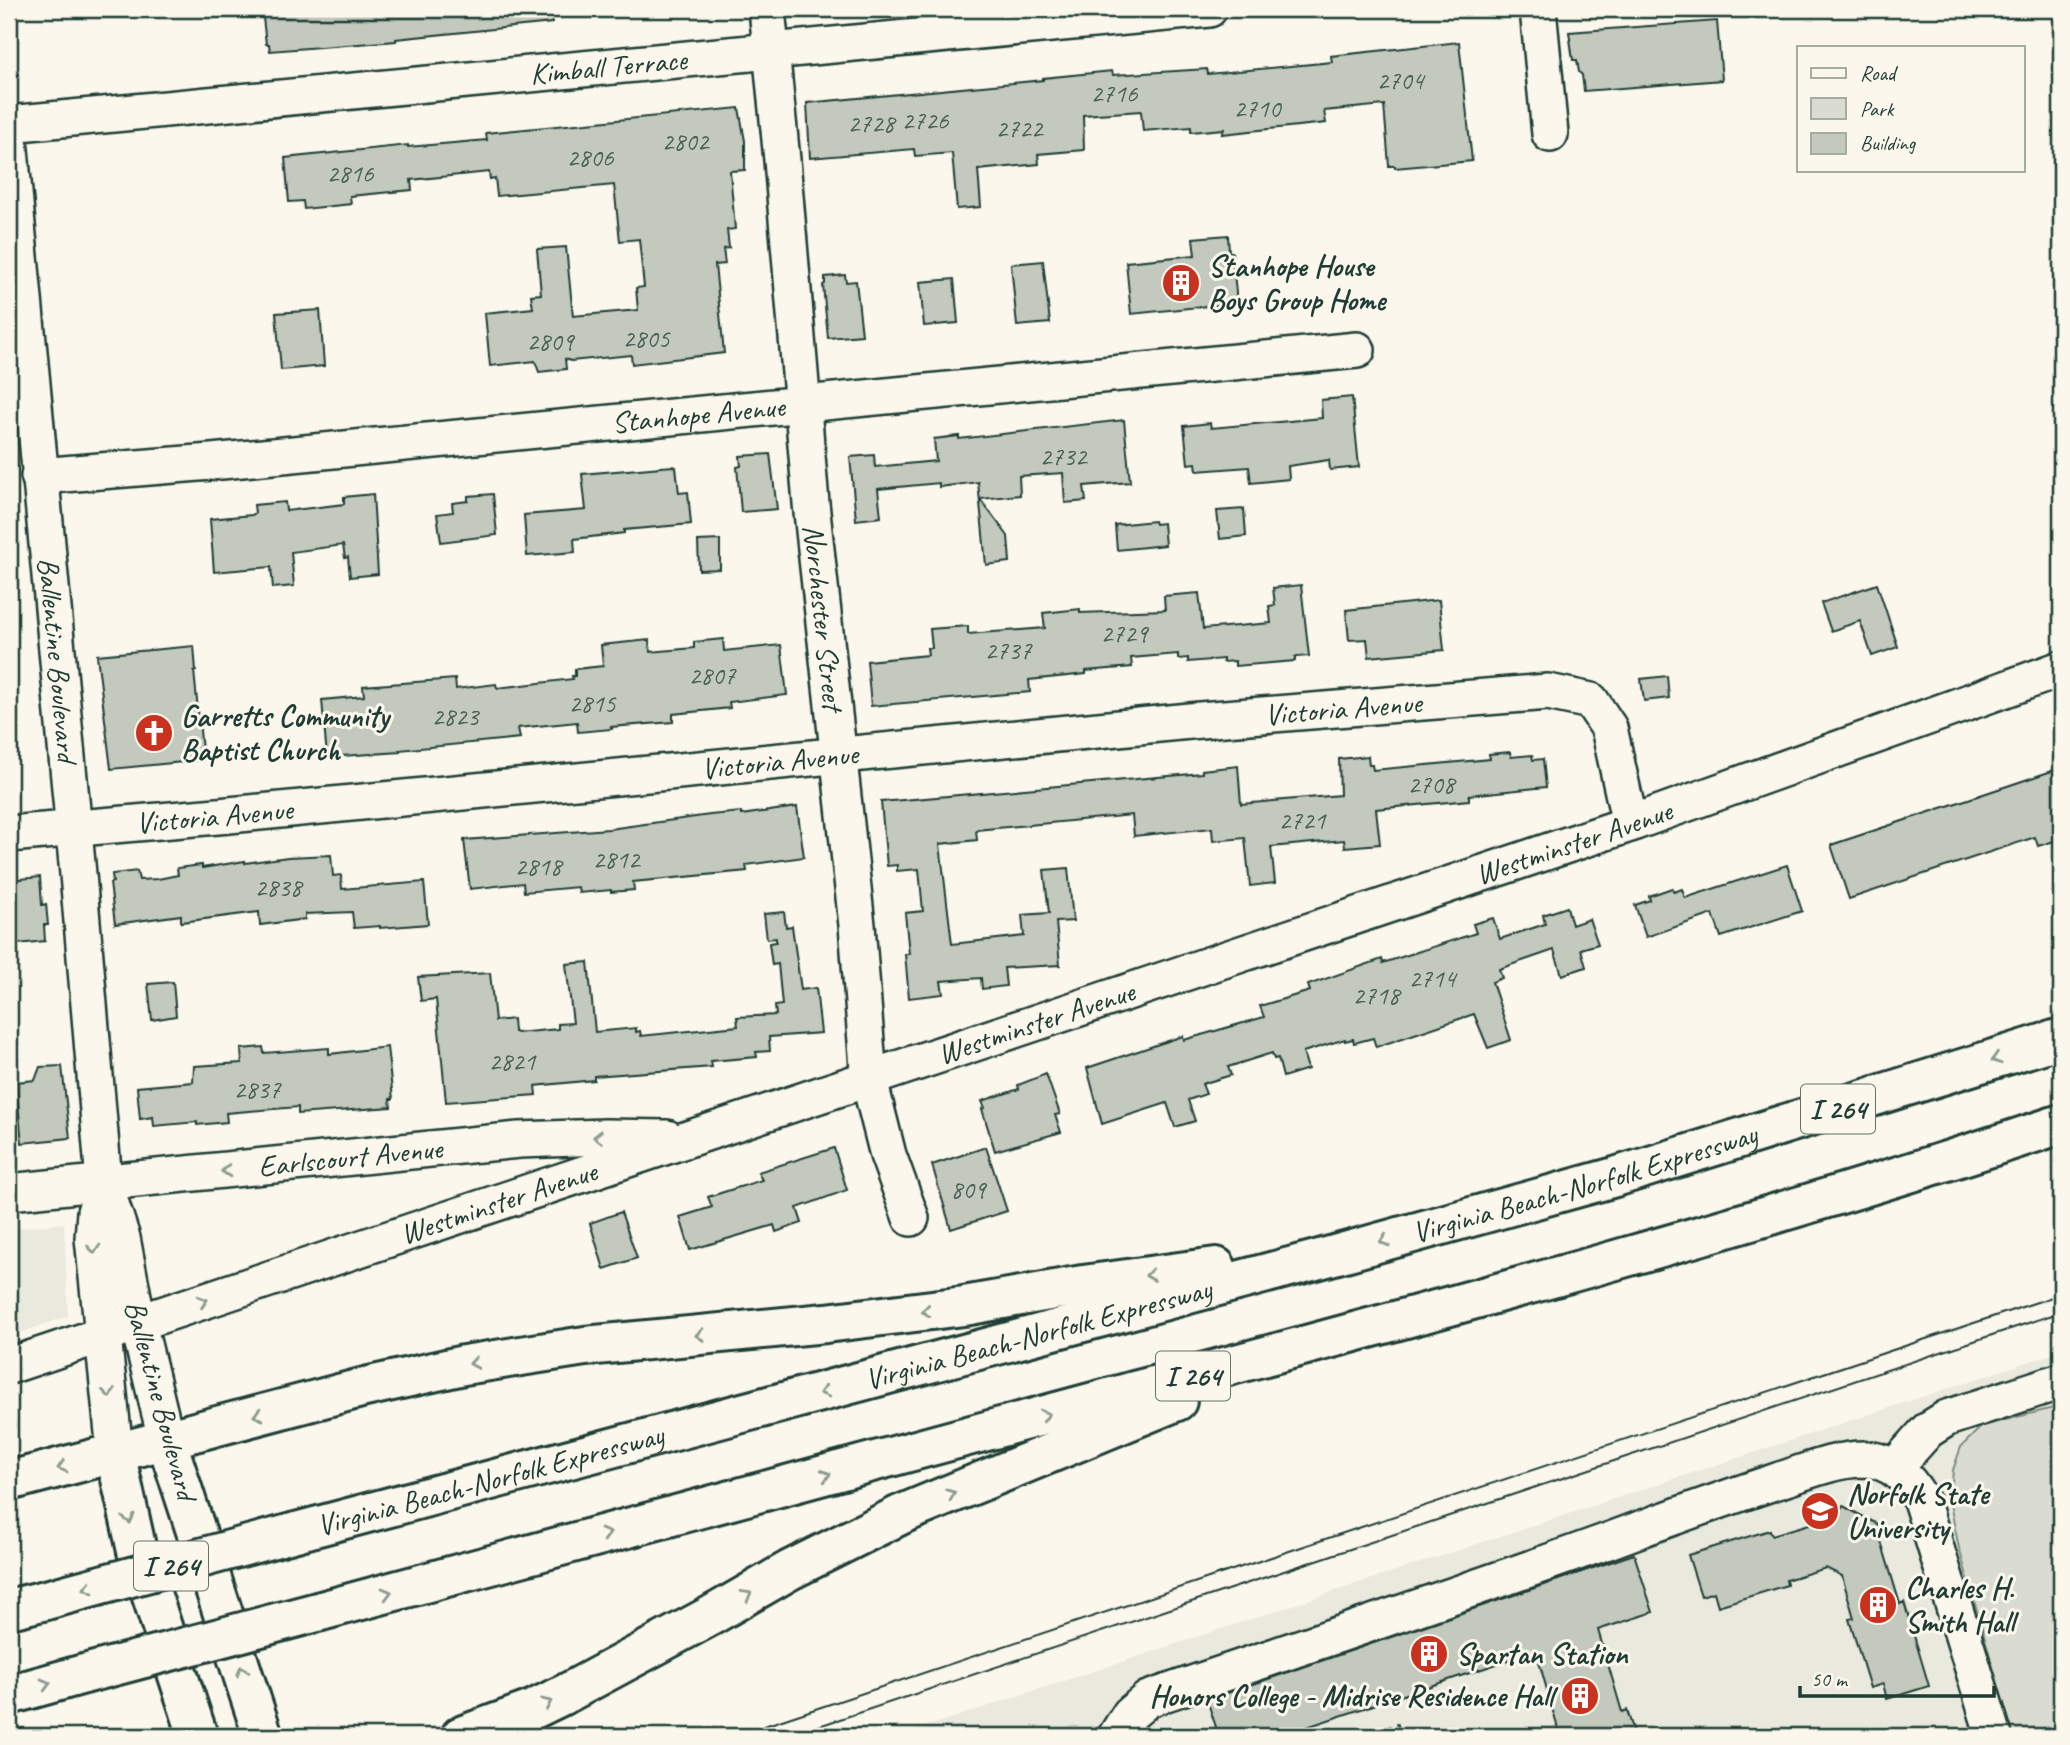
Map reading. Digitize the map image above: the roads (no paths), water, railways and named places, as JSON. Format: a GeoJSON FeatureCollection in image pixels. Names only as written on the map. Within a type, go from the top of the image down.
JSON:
{"type":"FeatureCollection","features":[{"type":"Feature","properties":{"kind":"main road","name":"Virginia Beach-Norfolk Expressway"},"geometry":{"type":"LineString","coordinates":[[9,1609],[1316,1260],[1628,1173],[2061,1038]]}},
{"type":"Feature","properties":{"kind":"main road","name":"I 264"},"geometry":{"type":"LineString","coordinates":[[9,1695],[1327,1340],[1745,1223],[2061,1124]]}},
{"type":"Feature","properties":{"kind":"main road"},"geometry":{"type":"LineString","coordinates":[[9,1482],[115,1452],[464,1364],[585,1346],[825,1323],[964,1306],[1199,1268],[1316,1260]]}},
{"type":"Feature","properties":{"kind":"main road"},"geometry":{"type":"LineString","coordinates":[[461,1736],[532,1710],[567,1693],[790,1570],[902,1514],[1327,1340]]}},
{"type":"Feature","properties":{"kind":"main road","name":"Ballentine Boulevard"},"geometry":{"type":"LineString","coordinates":[[166,1439],[263,1736]]}},
{"type":"Feature","properties":{"kind":"main road","name":"Ballentine Boulevard"},"geometry":{"type":"LineString","coordinates":[[115,1452],[137,1551],[198,1736]]}},
{"type":"Feature","properties":{"kind":"street","name":"Norchester Street"},"geometry":{"type":"LineString","coordinates":[[767,9],[811,503],[857,925],[869,1080],[888,1155],[911,1218]]}},
{"type":"Feature","properties":{"kind":"street","name":"Kimball Terrace"},"geometry":{"type":"LineString","coordinates":[[9,124],[1209,9]]}},
{"type":"Feature","properties":{"kind":"street"},"geometry":{"type":"LineString","coordinates":[[1538,9],[1550,134]]}},
{"type":"Feature","properties":{"kind":"street","name":"Ballentine Boulevard"},"geometry":{"type":"LineString","coordinates":[[9,139],[74,829],[104,1182],[122,1238],[138,1323],[166,1439]]}},
{"type":"Feature","properties":{"kind":"street","name":"Stanhope Avenue"},"geometry":{"type":"LineString","coordinates":[[39,476],[211,462],[1357,350]]}},
{"type":"Feature","properties":{"kind":"street","name":"Westminster Avenue"},"geometry":{"type":"LineString","coordinates":[[9,1366],[1630,824],[2061,670]]}},
{"type":"Feature","properties":{"kind":"street","name":"Victoria Avenue"},"geometry":{"type":"LineString","coordinates":[[9,834],[1200,720],[1548,692],[1591,701],[1609,728],[1630,824]]}},
{"type":"Feature","properties":{"kind":"street","name":"Earlscourt Avenue"},"geometry":{"type":"LineString","coordinates":[[9,1192],[519,1140],[605,1137],[691,1139]]}},
{"type":"Feature","properties":{"kind":"street","name":"Ballentine Boulevard"},"geometry":{"type":"LineString","coordinates":[[104,1182],[95,1213],[93,1238],[115,1452]]}},
{"type":"Feature","properties":{"kind":"street"},"geometry":{"type":"LineString","coordinates":[[1894,1468],[1928,1430],[1947,1418],[2061,1381]]}},
{"type":"Feature","properties":{"kind":"street"},"geometry":{"type":"LineString","coordinates":[[1116,1736],[1130,1714],[1148,1699],[1533,1568],[1708,1504],[1832,1464],[1862,1459],[1879,1461],[1894,1468],[1910,1482],[1921,1500],[1994,1736]]}},
{"type":"Feature","properties":{"kind":"tram line"},"geometry":{"type":"LineString","coordinates":[[734,1736],[2061,1294]]}},
{"type":"Feature","properties":{"kind":"tram line"},"geometry":{"type":"LineString","coordinates":[[789,1736],[2061,1312]]}},
{"type":"Feature","properties":{"kind":"place","name":"Stanhope House Boys Group Home"},"geometry":{"type":"Point","coordinates":[1181,283]}},
{"type":"Feature","properties":{"kind":"place","name":"Garretts Community Baptist Church"},"geometry":{"type":"Point","coordinates":[154,733]}},
{"type":"Feature","properties":{"kind":"place","name":"Norfolk State University"},"geometry":{"type":"Point","coordinates":[1820,1511]}},
{"type":"Feature","properties":{"kind":"place","name":"Charles H. Smith Hall"},"geometry":{"type":"Point","coordinates":[1878,1605]}},
{"type":"Feature","properties":{"kind":"place","name":"Spartan Station"},"geometry":{"type":"Point","coordinates":[1429,1654]}},
{"type":"Feature","properties":{"kind":"place","name":"Honors College - Midrise Residence Hall"},"geometry":{"type":"Point","coordinates":[1580,1696]}}]}
